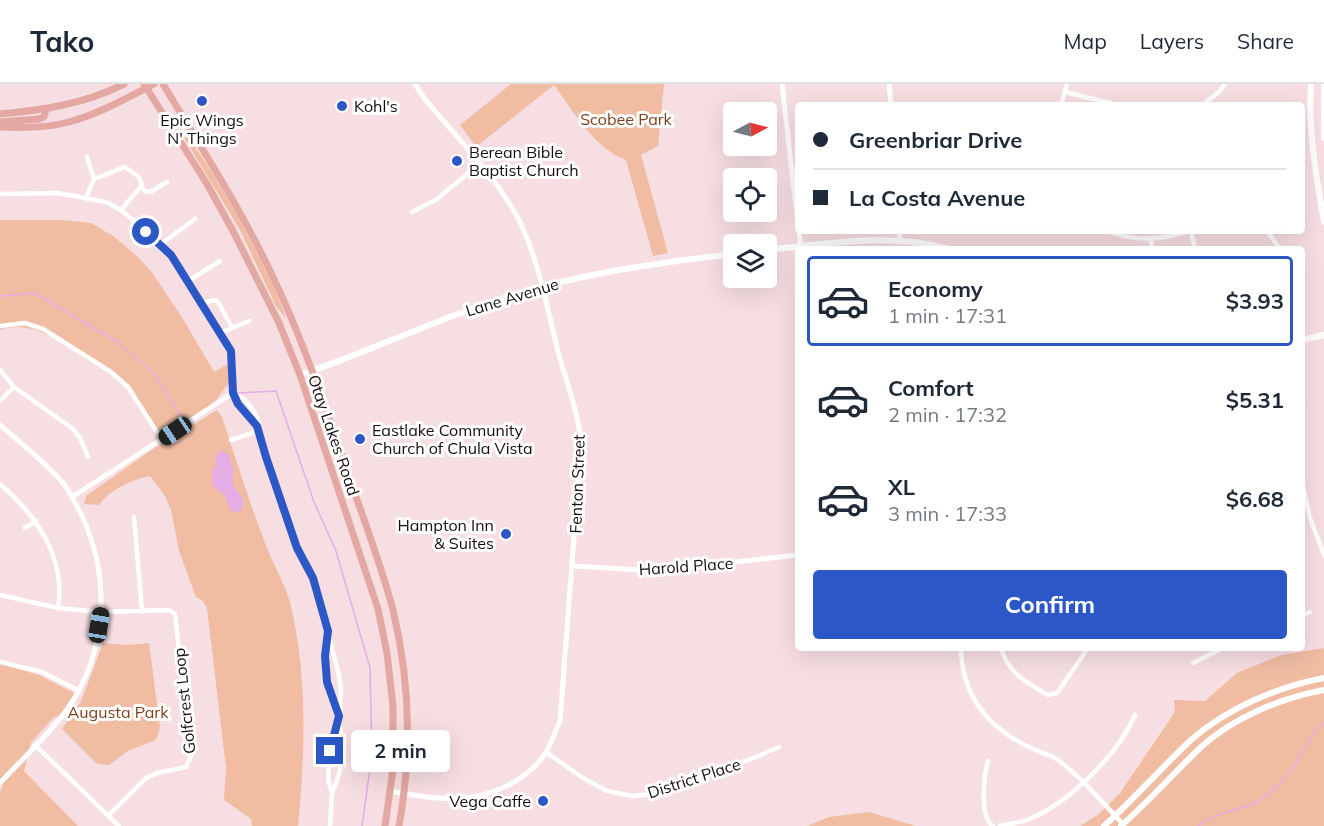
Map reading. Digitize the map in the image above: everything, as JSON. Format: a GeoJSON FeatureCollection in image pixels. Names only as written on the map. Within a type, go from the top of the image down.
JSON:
{"type":"FeatureCollection","features":[{"type":"Feature","properties":{"kind":"main road"},"geometry":{"type":"LineString","coordinates":[[0,114],[46,110],[81,102],[124,84]]}},
{"type":"Feature","properties":{"kind":"main road","name":"Otay Lakes Road"},"geometry":{"type":"LineString","coordinates":[[163,84],[248,227],[271,272],[313,371],[393,609],[402,656],[407,701],[408,748],[405,794],[399,826]]}},
{"type":"Feature","properties":{"kind":"main road"},"geometry":{"type":"LineString","coordinates":[[1311,84],[1314,165],[1324,222]]}},
{"type":"Feature","properties":{"kind":"main road"},"geometry":{"type":"LineString","coordinates":[[1324,84],[1324,138]]}},
{"type":"Feature","properties":{"kind":"main road"},"geometry":{"type":"LineString","coordinates":[[0,128],[45,126],[69,122],[108,107],[149,85]]}},
{"type":"Feature","properties":{"kind":"main road","name":"Otay Lakes Road"},"geometry":{"type":"LineString","coordinates":[[149,85],[234,233],[270,306],[300,375],[378,609],[387,653],[393,706],[393,769],[385,826]]}},
{"type":"Feature","properties":{"kind":"main road"},"geometry":{"type":"LineString","coordinates":[[0,122],[39,119],[44,117],[46,110]]}},
{"type":"Feature","properties":{"kind":"main road"},"geometry":{"type":"LineString","coordinates":[[815,246],[836,243],[899,242],[937,246]]}},
{"type":"Feature","properties":{"kind":"main road"},"geometry":{"type":"LineString","coordinates":[[777,249],[795,248]]}},
{"type":"Feature","properties":{"kind":"main road","name":"Lane Avenue"},"geometry":{"type":"LineString","coordinates":[[300,375],[502,298],[633,267],[723,255]]}},
{"type":"Feature","properties":{"kind":"main road"},"geometry":{"type":"LineString","coordinates":[[1305,339],[1324,335]]}},
{"type":"Feature","properties":{"kind":"main road"},"geometry":{"type":"LineString","coordinates":[[1104,826],[1192,740],[1224,716],[1281,690],[1324,678]]}},
{"type":"Feature","properties":{"kind":"main road"},"geometry":{"type":"LineString","coordinates":[[1122,825],[1201,748],[1230,726],[1286,701],[1324,690]]}},
{"type":"Feature","properties":{"kind":"street","name":"Fenton Street"},"geometry":{"type":"LineString","coordinates":[[390,791],[452,799],[470,799],[487,795],[524,776],[546,753],[560,721],[573,566],[580,433],[531,249],[519,221],[492,178],[424,98],[415,84]]}},
{"type":"Feature","properties":{"kind":"street"},"geometry":{"type":"LineString","coordinates":[[782,84],[795,199]]}},
{"type":"Feature","properties":{"kind":"street"},"geometry":{"type":"LineString","coordinates":[[889,84],[891,102]]}},
{"type":"Feature","properties":{"kind":"street"},"geometry":{"type":"LineString","coordinates":[[1062,102],[1067,84]]}},
{"type":"Feature","properties":{"kind":"street"},"geometry":{"type":"LineString","coordinates":[[1206,102],[1225,84]]}},
{"type":"Feature","properties":{"kind":"street"},"geometry":{"type":"LineString","coordinates":[[1065,92],[1106,102]]}},
{"type":"Feature","properties":{"kind":"street"},"geometry":{"type":"LineString","coordinates":[[86,198],[94,179],[87,157]]}},
{"type":"Feature","properties":{"kind":"street"},"geometry":{"type":"LineString","coordinates":[[412,212],[437,199],[479,164]]}},
{"type":"Feature","properties":{"kind":"street"},"geometry":{"type":"LineString","coordinates":[[94,179],[125,167],[139,177],[142,181],[142,188],[122,210]]}},
{"type":"Feature","properties":{"kind":"street"},"geometry":{"type":"LineString","coordinates":[[142,188],[146,192],[152,191],[167,182]]}},
{"type":"Feature","properties":{"kind":"street"},"geometry":{"type":"LineString","coordinates":[[0,194],[58,193],[106,202],[122,210],[171,255],[231,351],[233,393],[238,404],[258,429],[297,548],[313,578],[339,675],[341,690],[339,716],[329,760],[328,780],[332,792]]}},
{"type":"Feature","properties":{"kind":"street"},"geometry":{"type":"LineString","coordinates":[[161,244],[195,219]]}},
{"type":"Feature","properties":{"kind":"street"},"geometry":{"type":"LineString","coordinates":[[899,242],[900,234]]}},
{"type":"Feature","properties":{"kind":"street"},"geometry":{"type":"LineString","coordinates":[[1114,234],[1151,240],[1180,234]]}},
{"type":"Feature","properties":{"kind":"street"},"geometry":{"type":"LineString","coordinates":[[1151,240],[1152,246]]}},
{"type":"Feature","properties":{"kind":"street"},"geometry":{"type":"LineString","coordinates":[[188,281],[220,261]]}},
{"type":"Feature","properties":{"kind":"street"},"geometry":{"type":"LineString","coordinates":[[203,303],[214,300],[218,302],[232,327]]}},
{"type":"Feature","properties":{"kind":"street"},"geometry":{"type":"LineString","coordinates":[[220,333],[249,321]]}},
{"type":"Feature","properties":{"kind":"street"},"geometry":{"type":"LineString","coordinates":[[0,326],[25,324],[43,329],[111,372],[128,387],[162,440]]}},
{"type":"Feature","properties":{"kind":"street"},"geometry":{"type":"LineString","coordinates":[[0,370],[14,387],[73,429],[80,438],[88,457]]}},
{"type":"Feature","properties":{"kind":"street"},"geometry":{"type":"LineString","coordinates":[[0,401],[14,387]]}},
{"type":"Feature","properties":{"kind":"street"},"geometry":{"type":"LineString","coordinates":[[72,496],[233,393]]}},
{"type":"Feature","properties":{"kind":"street"},"geometry":{"type":"LineString","coordinates":[[0,425],[49,468],[72,496],[95,549],[102,584],[101,612],[95,646],[78,690],[57,721],[0,783]]}},
{"type":"Feature","properties":{"kind":"street"},"geometry":{"type":"LineString","coordinates":[[231,440],[258,429]]}},
{"type":"Feature","properties":{"kind":"street"},"geometry":{"type":"LineString","coordinates":[[0,484],[36,521],[57,569],[58,608]]}},
{"type":"Feature","properties":{"kind":"street"},"geometry":{"type":"LineString","coordinates":[[1305,495],[1310,518],[1324,555]]}},
{"type":"Feature","properties":{"kind":"street"},"geometry":{"type":"LineString","coordinates":[[134,517],[142,611]]}},
{"type":"Feature","properties":{"kind":"street"},"geometry":{"type":"LineString","coordinates":[[25,528],[36,521]]}},
{"type":"Feature","properties":{"kind":"street","name":"Harold Place"},"geometry":{"type":"LineString","coordinates":[[573,566],[657,572],[795,555]]}},
{"type":"Feature","properties":{"kind":"street","name":"Golfcrest Loop"},"geometry":{"type":"LineString","coordinates":[[0,595],[58,608],[101,612],[169,610],[175,614],[191,756],[186,767],[146,778],[108,816]]}},
{"type":"Feature","properties":{"kind":"street"},"geometry":{"type":"LineString","coordinates":[[1305,614],[1310,612]]}},
{"type":"Feature","properties":{"kind":"street"},"geometry":{"type":"LineString","coordinates":[[328,631],[326,673],[339,716]]}},
{"type":"Feature","properties":{"kind":"street"},"geometry":{"type":"LineString","coordinates":[[961,651],[967,687],[986,718],[1019,742],[1056,758],[1084,781],[1122,825]]}},
{"type":"Feature","properties":{"kind":"street"},"geometry":{"type":"LineString","coordinates":[[1002,651],[1014,674],[1053,695],[1057,693],[1086,651]]}},
{"type":"Feature","properties":{"kind":"street"},"geometry":{"type":"LineString","coordinates":[[1193,663],[1216,651]]}},
{"type":"Feature","properties":{"kind":"street"},"geometry":{"type":"LineString","coordinates":[[0,662],[42,672],[78,690]]}},
{"type":"Feature","properties":{"kind":"street"},"geometry":{"type":"LineString","coordinates":[[1000,826],[1033,818],[1070,795],[1122,739],[1135,716]]}},
{"type":"Feature","properties":{"kind":"street"},"geometry":{"type":"LineString","coordinates":[[330,826],[332,792],[338,776],[344,739],[338,724]]}},
{"type":"Feature","properties":{"kind":"street"},"geometry":{"type":"LineString","coordinates":[[34,746],[119,826]]}},
{"type":"Feature","properties":{"kind":"street","name":"District Place"},"geometry":{"type":"LineString","coordinates":[[546,753],[607,791],[633,796],[654,794],[681,785],[756,758],[779,747]]}},
{"type":"Feature","properties":{"kind":"street"},"geometry":{"type":"LineString","coordinates":[[988,760],[984,781],[986,817],[988,823],[993,826]]}},
{"type":"Feature","properties":{"kind":"green space","name":"Scobee Park"},"geometry":{"type":"Polygon","coordinates":[[[511,84],[664,84],[658,146],[641,155],[668,253],[653,256],[626,160],[605,148],[595,138],[554,85],[476,147],[460,125],[511,84]]]}},
{"type":"Feature","properties":{"kind":"green space"},"geometry":{"type":"Polygon","coordinates":[[[180,131],[206,163],[239,219],[270,279],[286,319],[276,306],[240,230],[180,131]]]}},
{"type":"Feature","properties":{"kind":"green space"},"geometry":{"type":"Polygon","coordinates":[[[0,220],[61,220],[91,223],[113,236],[151,271],[214,372],[230,363],[230,383],[208,407],[162,436],[124,383],[114,375],[60,342],[37,331],[13,327],[0,330],[0,220]]]}},
{"type":"Feature","properties":{"kind":"green space"},"geometry":{"type":"Polygon","coordinates":[[[217,410],[222,417],[265,543],[290,602],[296,630],[303,714],[298,826],[252,826],[251,819],[224,800],[226,768],[207,608],[202,600],[196,597],[179,551],[171,510],[165,496],[150,476],[122,486],[99,505],[84,504],[86,496],[150,451],[217,410]]]}},
{"type":"Feature","properties":{"kind":"green space","name":"Augusta Park"},"geometry":{"type":"Polygon","coordinates":[[[103,643],[127,645],[149,643],[160,727],[156,740],[128,751],[109,765],[97,764],[62,729],[81,701],[103,643]]]}},
{"type":"Feature","properties":{"kind":"green space"},"geometry":{"type":"Polygon","coordinates":[[[1324,648],[1324,826],[1080,826],[1099,814],[1120,793],[1175,712],[1174,700],[1205,701],[1237,673],[1281,655],[1324,648]]]}},
{"type":"Feature","properties":{"kind":"green space"},"geometry":{"type":"Polygon","coordinates":[[[0,664],[39,675],[76,694],[62,715],[53,718],[31,743],[24,771],[78,826],[0,826],[0,791],[3,787],[0,782],[0,664]]]}},
{"type":"Feature","properties":{"kind":"green space"},"geometry":{"type":"Polygon","coordinates":[[[869,812],[916,826],[807,826],[829,817],[869,812]]]}},
{"type":"Feature","properties":{"kind":"shaded area"},"geometry":{"type":"Polygon","coordinates":[[[223,451],[229,455],[233,468],[233,485],[243,499],[242,509],[238,512],[231,511],[225,496],[212,485],[212,471],[216,467],[215,460],[219,452],[223,451]]]}},
{"type":"Feature","properties":{"kind":"waterway"},"geometry":{"type":"LineString","coordinates":[[0,296],[35,293],[117,342],[154,373],[185,423]]}},
{"type":"Feature","properties":{"kind":"waterway"},"geometry":{"type":"LineString","coordinates":[[237,393],[276,391],[314,502],[336,551],[370,668],[372,754],[362,826]]}},
{"type":"Feature","properties":{"kind":"waterway"},"geometry":{"type":"LineString","coordinates":[[1198,826],[1212,817],[1251,805],[1267,795],[1299,759],[1317,729],[1324,722]]}},
{"type":"Feature","properties":{"kind":"place","name":"Epic Wings N' Things"},"geometry":{"type":"Point","coordinates":[202,101]}},
{"type":"Feature","properties":{"kind":"place","name":"Kohl's"},"geometry":{"type":"Point","coordinates":[342,106]}},
{"type":"Feature","properties":{"kind":"place","name":"Berean Bible Baptist Church"},"geometry":{"type":"Point","coordinates":[457,161]}},
{"type":"Feature","properties":{"kind":"place","name":"Eastlake Community Church of Chula Vista"},"geometry":{"type":"Point","coordinates":[360,439]}},
{"type":"Feature","properties":{"kind":"place","name":"Hampton Inn & Suites"},"geometry":{"type":"Point","coordinates":[506,534]}},
{"type":"Feature","properties":{"kind":"place","name":"Vega Caffe"},"geometry":{"type":"Point","coordinates":[543,801]}},
{"type":"Feature","properties":{"kind":"route"},"geometry":{"type":"LineString","coordinates":[[146,232],[171,255],[231,351],[233,393],[238,404],[257,426],[297,548],[313,578],[328,631],[325,656],[327,682],[339,716],[330,751]]}}]}
